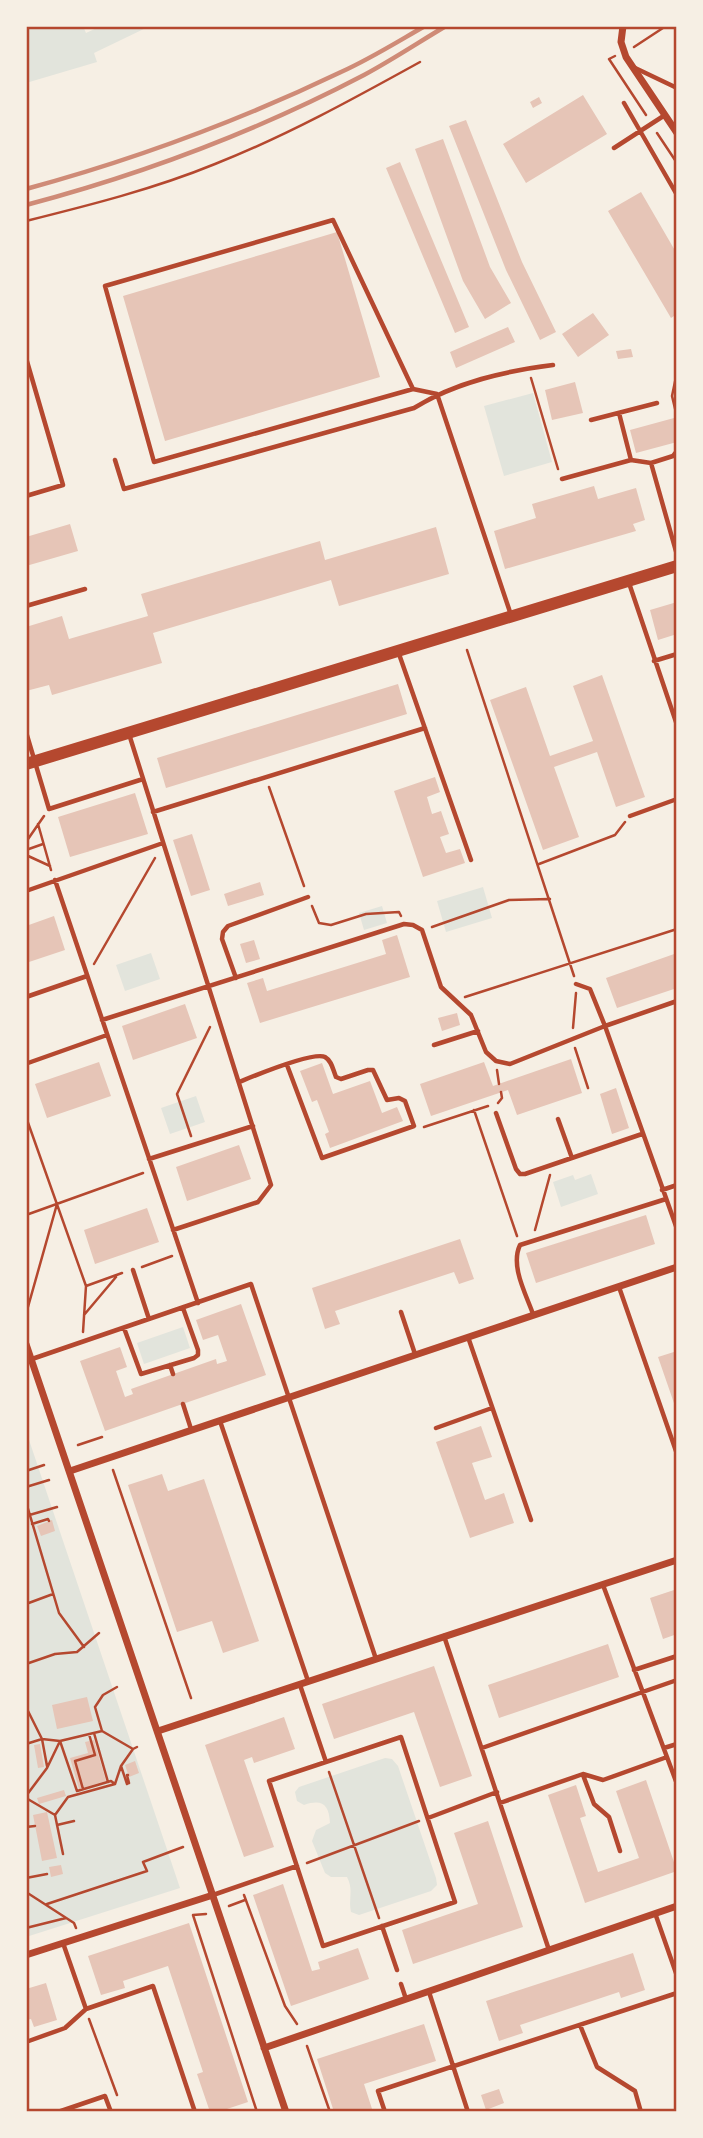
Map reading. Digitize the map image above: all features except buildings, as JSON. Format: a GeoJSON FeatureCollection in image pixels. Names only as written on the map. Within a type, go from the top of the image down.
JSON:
{"type":"FeatureCollection","features":[{"type":"Feature","properties":{"kind":"street"},"geometry":{"type":"LineString","coordinates":[[623,26],[622,48],[677,133]]}},
{"type":"Feature","properties":{"kind":"street"},"geometry":{"type":"LineString","coordinates":[[30,763],[677,566]]}},
{"type":"Feature","properties":{"kind":"street"},"geometry":{"type":"LineString","coordinates":[[70,1471],[677,1267]]}},
{"type":"Feature","properties":{"kind":"street"},"geometry":{"type":"LineString","coordinates":[[26,1343],[286,2112]]}},
{"type":"Feature","properties":{"kind":"street"},"geometry":{"type":"LineString","coordinates":[[158,1731],[677,1560]]}},
{"type":"Feature","properties":{"kind":"street"},"geometry":{"type":"LineString","coordinates":[[26,1955],[213,1895]]}},
{"type":"Feature","properties":{"kind":"street"},"geometry":{"type":"LineString","coordinates":[[264,2048],[677,1906]]}},
{"type":"Feature","properties":{"kind":"lane"},"geometry":{"type":"LineString","coordinates":[[633,67],[677,88]]}},
{"type":"Feature","properties":{"kind":"lane"},"geometry":{"type":"LineString","coordinates":[[624,103],[677,195]]}},
{"type":"Feature","properties":{"kind":"lane"},"geometry":{"type":"LineString","coordinates":[[614,148],[665,115]]}},
{"type":"Feature","properties":{"kind":"lane"},"geometry":{"type":"LineString","coordinates":[[413,388],[333,220],[105,286],[154,462],[413,388],[437,394]]}},
{"type":"Feature","properties":{"kind":"lane"},"geometry":{"type":"LineString","coordinates":[[26,358],[64,485],[26,496]]}},
{"type":"Feature","properties":{"kind":"lane"},"geometry":{"type":"LineString","coordinates":[[116,460],[124,489],[414,408],[437,394],[487,377],[553,365]]}},
{"type":"Feature","properties":{"kind":"lane"},"geometry":{"type":"LineString","coordinates":[[437,394],[512,616]]}},
{"type":"Feature","properties":{"kind":"lane"},"geometry":{"type":"LineString","coordinates":[[591,420],[657,403]]}},
{"type":"Feature","properties":{"kind":"lane"},"geometry":{"type":"LineString","coordinates":[[619,413],[631,460]]}},
{"type":"Feature","properties":{"kind":"lane"},"geometry":{"type":"LineString","coordinates":[[562,479],[631,460],[651,463],[673,456],[677,451]]}},
{"type":"Feature","properties":{"kind":"lane"},"geometry":{"type":"LineString","coordinates":[[651,463],[677,555]]}},
{"type":"Feature","properties":{"kind":"lane"},"geometry":{"type":"LineString","coordinates":[[628,580],[677,725]]}},
{"type":"Feature","properties":{"kind":"lane"},"geometry":{"type":"LineString","coordinates":[[26,606],[85,589]]}},
{"type":"Feature","properties":{"kind":"lane"},"geometry":{"type":"LineString","coordinates":[[398,650],[471,860]]}},
{"type":"Feature","properties":{"kind":"lane"},"geometry":{"type":"LineString","coordinates":[[654,661],[677,654]]}},
{"type":"Feature","properties":{"kind":"lane"},"geometry":{"type":"LineString","coordinates":[[153,812],[425,728]]}},
{"type":"Feature","properties":{"kind":"lane"},"geometry":{"type":"LineString","coordinates":[[26,732],[30,763],[49,809],[143,779]]}},
{"type":"Feature","properties":{"kind":"lane"},"geometry":{"type":"LineString","coordinates":[[129,733],[271,1185],[258,1202],[173,1230]]}},
{"type":"Feature","properties":{"kind":"lane"},"geometry":{"type":"LineString","coordinates":[[630,816],[677,799]]}},
{"type":"Feature","properties":{"kind":"lane"},"geometry":{"type":"LineString","coordinates":[[26,891],[163,843]]}},
{"type":"Feature","properties":{"kind":"lane"},"geometry":{"type":"LineString","coordinates":[[55,880],[198,1303]]}},
{"type":"Feature","properties":{"kind":"lane"},"geometry":{"type":"LineString","coordinates":[[236,978],[222,939],[228,926],[308,897]]}},
{"type":"Feature","properties":{"kind":"lane"},"geometry":{"type":"LineString","coordinates":[[102,1020],[404,925],[413,925],[422,930],[441,987],[471,1015],[486,1052],[496,1061],[510,1064],[677,1001]]}},
{"type":"Feature","properties":{"kind":"lane"},"geometry":{"type":"LineString","coordinates":[[26,997],[88,976]]}},
{"type":"Feature","properties":{"kind":"lane"},"geometry":{"type":"LineString","coordinates":[[576,984],[590,989],[677,1229]]}},
{"type":"Feature","properties":{"kind":"lane"},"geometry":{"type":"LineString","coordinates":[[434,1045],[478,1031]]}},
{"type":"Feature","properties":{"kind":"lane"},"geometry":{"type":"LineString","coordinates":[[28,1063],[107,1035]]}},
{"type":"Feature","properties":{"kind":"lane"},"geometry":{"type":"LineString","coordinates":[[239,1082],[287,1065],[316,1055],[324,1056],[330,1060],[336,1077],[341,1079],[373,1070],[387,1100],[399,1098],[405,1101],[414,1126],[322,1158],[287,1065]]}},
{"type":"Feature","properties":{"kind":"lane"},"geometry":{"type":"LineString","coordinates":[[496,1113],[520,1174],[642,1134]]}},
{"type":"Feature","properties":{"kind":"lane"},"geometry":{"type":"LineString","coordinates":[[558,1119],[572,1158]]}},
{"type":"Feature","properties":{"kind":"lane"},"geometry":{"type":"LineString","coordinates":[[149,1159],[253,1126]]}},
{"type":"Feature","properties":{"kind":"lane"},"geometry":{"type":"LineString","coordinates":[[662,1190],[677,1185]]}},
{"type":"Feature","properties":{"kind":"lane"},"geometry":{"type":"LineString","coordinates":[[533,1314],[517,1266],[516,1254],[520,1245],[666,1199]]}},
{"type":"Feature","properties":{"kind":"lane"},"geometry":{"type":"LineString","coordinates":[[133,1270],[149,1319]]}},
{"type":"Feature","properties":{"kind":"lane"},"geometry":{"type":"LineString","coordinates":[[32,1359],[251,1284],[376,1659]]}},
{"type":"Feature","properties":{"kind":"lane"},"geometry":{"type":"LineString","coordinates":[[619,1286],[677,1454]]}},
{"type":"Feature","properties":{"kind":"lane"},"geometry":{"type":"LineString","coordinates":[[124,1328],[141,1374],[170,1365],[198,1355],[183,1308]]}},
{"type":"Feature","properties":{"kind":"lane"},"geometry":{"type":"LineString","coordinates":[[401,1312],[415,1354]]}},
{"type":"Feature","properties":{"kind":"lane"},"geometry":{"type":"LineString","coordinates":[[468,1336],[531,1520]]}},
{"type":"Feature","properties":{"kind":"lane"},"geometry":{"type":"LineString","coordinates":[[170,1365],[173,1374]]}},
{"type":"Feature","properties":{"kind":"lane"},"geometry":{"type":"LineString","coordinates":[[183,1404],[191,1430]]}},
{"type":"Feature","properties":{"kind":"lane"},"geometry":{"type":"LineString","coordinates":[[436,1428],[492,1408]]}},
{"type":"Feature","properties":{"kind":"lane"},"geometry":{"type":"LineString","coordinates":[[220,1420],[304,1683],[326,1762]]}},
{"type":"Feature","properties":{"kind":"lane"},"geometry":{"type":"LineString","coordinates":[[603,1585],[677,1784]]}},
{"type":"Feature","properties":{"kind":"lane"},"geometry":{"type":"LineString","coordinates":[[444,1636],[549,1950]]}},
{"type":"Feature","properties":{"kind":"lane"},"geometry":{"type":"LineString","coordinates":[[634,1670],[677,1656]]}},
{"type":"Feature","properties":{"kind":"lane"},"geometry":{"type":"LineString","coordinates":[[482,1748],[677,1680]]}},
{"type":"Feature","properties":{"kind":"lane"},"geometry":{"type":"LineString","coordinates":[[401,1737],[429,1818],[456,1902],[323,1946],[269,1781],[401,1737]]}},
{"type":"Feature","properties":{"kind":"lane"},"geometry":{"type":"LineString","coordinates":[[664,1748],[677,1744]]}},
{"type":"Feature","properties":{"kind":"lane"},"geometry":{"type":"LineString","coordinates":[[500,1803],[583,1774],[603,1780],[667,1757]]}},
{"type":"Feature","properties":{"kind":"lane"},"geometry":{"type":"LineString","coordinates":[[583,1774],[594,1804],[609,1817],[620,1851]]}},
{"type":"Feature","properties":{"kind":"lane"},"geometry":{"type":"LineString","coordinates":[[429,1818],[497,1792]]}},
{"type":"Feature","properties":{"kind":"lane"},"geometry":{"type":"LineString","coordinates":[[213,1895],[297,1866]]}},
{"type":"Feature","properties":{"kind":"lane"},"geometry":{"type":"LineString","coordinates":[[655,1913],[677,1976]]}},
{"type":"Feature","properties":{"kind":"lane"},"geometry":{"type":"LineString","coordinates":[[382,1926],[397,1970]]}},
{"type":"Feature","properties":{"kind":"lane"},"geometry":{"type":"LineString","coordinates":[[63,1943],[86,2009]]}},
{"type":"Feature","properties":{"kind":"lane"},"geometry":{"type":"LineString","coordinates":[[401,1983],[407,1999]]}},
{"type":"Feature","properties":{"kind":"lane"},"geometry":{"type":"LineString","coordinates":[[26,2042],[65,2028],[86,2009],[153,1986],[195,2112]]}},
{"type":"Feature","properties":{"kind":"lane"},"geometry":{"type":"LineString","coordinates":[[428,1991],[468,2112]]}},
{"type":"Feature","properties":{"kind":"lane"},"geometry":{"type":"LineString","coordinates":[[385,2112],[378,2091],[677,1993]]}},
{"type":"Feature","properties":{"kind":"lane"},"geometry":{"type":"LineString","coordinates":[[580,2025],[597,2067],[635,2091],[641,2112]]}},
{"type":"Feature","properties":{"kind":"lane"},"geometry":{"type":"LineString","coordinates":[[58,2112],[105,2096],[111,2112]]}},
{"type":"Feature","properties":{"kind":"path"},"geometry":{"type":"LineString","coordinates":[[26,221],[117,199],[215,164],[290,131],[420,62]]}},
{"type":"Feature","properties":{"kind":"path"},"geometry":{"type":"LineString","coordinates":[[528,368],[562,479]]}},
{"type":"Feature","properties":{"kind":"path"},"geometry":{"type":"LineString","coordinates":[[677,372],[672,396],[677,417]]}},
{"type":"Feature","properties":{"kind":"path"},"geometry":{"type":"LineString","coordinates":[[467,650],[576,984],[572,1039],[588,1088]]}},
{"type":"Feature","properties":{"kind":"path"},"geometry":{"type":"LineString","coordinates":[[265,778],[319,923],[331,925],[366,914],[400,912],[404,925]]}},
{"type":"Feature","properties":{"kind":"path"},"geometry":{"type":"LineString","coordinates":[[26,842],[49,809]]}},
{"type":"Feature","properties":{"kind":"path"},"geometry":{"type":"LineString","coordinates":[[538,864],[615,835],[630,816]]}},
{"type":"Feature","properties":{"kind":"path"},"geometry":{"type":"LineString","coordinates":[[38,824],[55,880]]}},
{"type":"Feature","properties":{"kind":"path"},"geometry":{"type":"LineString","coordinates":[[88,976],[163,843]]}},
{"type":"Feature","properties":{"kind":"path"},"geometry":{"type":"LineString","coordinates":[[26,853],[43,845]]}},
{"type":"Feature","properties":{"kind":"path"},"geometry":{"type":"LineString","coordinates":[[26,853],[50,866]]}},
{"type":"Feature","properties":{"kind":"path"},"geometry":{"type":"LineString","coordinates":[[422,930],[509,901],[550,899]]}},
{"type":"Feature","properties":{"kind":"path"},"geometry":{"type":"LineString","coordinates":[[455,1000],[677,929]]}},
{"type":"Feature","properties":{"kind":"path"},"geometry":{"type":"LineString","coordinates":[[194,1144],[177,1094],[217,1014]]}},
{"type":"Feature","properties":{"kind":"path"},"geometry":{"type":"LineString","coordinates":[[414,1126],[422,1128],[488,1106],[493,1108],[502,1098],[501,1092]]}},
{"type":"Feature","properties":{"kind":"path"},"geometry":{"type":"LineString","coordinates":[[474,1110],[520,1245]]}},
{"type":"Feature","properties":{"kind":"path"},"geometry":{"type":"LineString","coordinates":[[26,1117],[86,1286],[82,1342]]}},
{"type":"Feature","properties":{"kind":"path"},"geometry":{"type":"LineString","coordinates":[[533,1240],[554,1164]]}},
{"type":"Feature","properties":{"kind":"path"},"geometry":{"type":"LineString","coordinates":[[26,1215],[153,1170]]}},
{"type":"Feature","properties":{"kind":"path"},"geometry":{"type":"LineString","coordinates":[[26,1314],[57,1204]]}},
{"type":"Feature","properties":{"kind":"path"},"geometry":{"type":"LineString","coordinates":[[84,1315],[118,1275]]}},
{"type":"Feature","properties":{"kind":"path"},"geometry":{"type":"LineString","coordinates":[[78,1445],[102,1437]]}},
{"type":"Feature","properties":{"kind":"path"},"geometry":{"type":"LineString","coordinates":[[26,1471],[44,1465]]}},
{"type":"Feature","properties":{"kind":"path"},"geometry":{"type":"LineString","coordinates":[[113,1470],[191,1698]]}},
{"type":"Feature","properties":{"kind":"path"},"geometry":{"type":"LineString","coordinates":[[26,1487],[48,1479]]}},
{"type":"Feature","properties":{"kind":"path"},"geometry":{"type":"LineString","coordinates":[[26,1502],[59,1613],[84,1647]]}},
{"type":"Feature","properties":{"kind":"path"},"geometry":{"type":"LineString","coordinates":[[28,1516],[57,1507]]}},
{"type":"Feature","properties":{"kind":"path"},"geometry":{"type":"LineString","coordinates":[[32,1524],[48,1519],[49,1521]]}},
{"type":"Feature","properties":{"kind":"path"},"geometry":{"type":"LineString","coordinates":[[26,1604],[53,1594]]}},
{"type":"Feature","properties":{"kind":"path"},"geometry":{"type":"LineString","coordinates":[[26,1664],[55,1654],[77,1652],[99,1633]]}},
{"type":"Feature","properties":{"kind":"path"},"geometry":{"type":"LineString","coordinates":[[102,1731],[95,1707],[103,1695],[117,1687]]}},
{"type":"Feature","properties":{"kind":"path"},"geometry":{"type":"LineString","coordinates":[[26,1707],[42,1739],[47,1768]]}},
{"type":"Feature","properties":{"kind":"path"},"geometry":{"type":"LineString","coordinates":[[26,1744],[42,1739],[60,1741],[102,1731],[135,1748],[115,1784],[68,1797],[55,1815]]}},
{"type":"Feature","properties":{"kind":"path"},"geometry":{"type":"LineString","coordinates":[[94,1733],[108,1782]]}},
{"type":"Feature","properties":{"kind":"path"},"geometry":{"type":"LineString","coordinates":[[83,1790],[75,1761],[95,1755],[89,1734]]}},
{"type":"Feature","properties":{"kind":"path"},"geometry":{"type":"LineString","coordinates":[[60,1741],[47,1768],[26,1797],[55,1815],[63,1854]]}},
{"type":"Feature","properties":{"kind":"path"},"geometry":{"type":"LineString","coordinates":[[60,1741],[78,1791],[108,1782],[115,1784]]}},
{"type":"Feature","properties":{"kind":"path"},"geometry":{"type":"LineString","coordinates":[[326,1762],[382,1926]]}},
{"type":"Feature","properties":{"kind":"path"},"geometry":{"type":"LineString","coordinates":[[123,1767],[127,1784],[128,1774]]}},
{"type":"Feature","properties":{"kind":"path"},"geometry":{"type":"LineString","coordinates":[[297,1866],[429,1818]]}},
{"type":"Feature","properties":{"kind":"path"},"geometry":{"type":"LineString","coordinates":[[57,1825],[74,1821]]}},
{"type":"Feature","properties":{"kind":"path"},"geometry":{"type":"LineString","coordinates":[[26,1827],[35,1826]]}},
{"type":"Feature","properties":{"kind":"path"},"geometry":{"type":"LineString","coordinates":[[47,1903],[147,1871],[143,1862],[195,1842]]}},
{"type":"Feature","properties":{"kind":"path"},"geometry":{"type":"LineString","coordinates":[[26,1878],[47,1874]]}},
{"type":"Feature","properties":{"kind":"path"},"geometry":{"type":"LineString","coordinates":[[240,1885],[285,2006],[303,2034],[330,2112]]}},
{"type":"Feature","properties":{"kind":"path"},"geometry":{"type":"LineString","coordinates":[[26,1892],[47,1903],[74,1923]]}},
{"type":"Feature","properties":{"kind":"path"},"geometry":{"type":"LineString","coordinates":[[226,1907],[245,1900]]}},
{"type":"Feature","properties":{"kind":"path"},"geometry":{"type":"LineString","coordinates":[[206,1914],[193,1915],[257,2112]]}},
{"type":"Feature","properties":{"kind":"path"},"geometry":{"type":"LineString","coordinates":[[26,1928],[66,1918]]}},
{"type":"Feature","properties":{"kind":"path"},"geometry":{"type":"LineString","coordinates":[[86,2009],[118,2099]]}},
{"type":"Feature","properties":{"kind":"shaded area"},"geometry":{"type":"Polygon","coordinates":[[[26,26],[83,26],[86,33],[101,26],[150,26],[94,53],[97,62],[26,83],[26,26]]]}},
{"type":"Feature","properties":{"kind":"shaded area"},"geometry":{"type":"Polygon","coordinates":[[[533,393],[552,462],[504,476],[484,406],[533,393]]]}},
{"type":"Feature","properties":{"kind":"shaded area"},"geometry":{"type":"Polygon","coordinates":[[[483,887],[492,918],[446,932],[437,901],[483,887]]]}},
{"type":"Feature","properties":{"kind":"shaded area"},"geometry":{"type":"Polygon","coordinates":[[[382,906],[387,923],[364,930],[359,913],[382,906]]]}},
{"type":"Feature","properties":{"kind":"shaded area"},"geometry":{"type":"Polygon","coordinates":[[[151,953],[160,979],[125,991],[116,965],[151,953]]]}},
{"type":"Feature","properties":{"kind":"shaded area"},"geometry":{"type":"Polygon","coordinates":[[[196,1096],[205,1122],[170,1134],[161,1108],[196,1096]]]}},
{"type":"Feature","properties":{"kind":"shaded area"},"geometry":{"type":"Polygon","coordinates":[[[591,1174],[598,1194],[561,1207],[553,1182],[573,1175],[575,1180],[591,1174]]]}},
{"type":"Feature","properties":{"kind":"shaded area"},"geometry":{"type":"Polygon","coordinates":[[[183,1327],[190,1348],[144,1364],[137,1343],[183,1327]]]}},
{"type":"Feature","properties":{"kind":"shaded area"},"geometry":{"type":"Polygon","coordinates":[[[26,1431],[180,1888],[26,1937],[26,1431]]]}},
{"type":"Feature","properties":{"kind":"shaded area"},"geometry":{"type":"Polygon","coordinates":[[[385,1758],[392,1759],[398,1766],[437,1885],[431,1891],[359,1915],[351,1912],[347,1877],[331,1877],[325,1873],[312,1841],[316,1830],[330,1823],[326,1807],[320,1803],[304,1805],[297,1801],[295,1792],[299,1787],[385,1758]]]}},
{"type":"Feature","properties":{"kind":"railway"},"geometry":{"type":"LineString","coordinates":[[26,189],[146,152],[226,122],[352,67],[425,26]]}},
{"type":"Feature","properties":{"kind":"railway"},"geometry":{"type":"LineString","coordinates":[[26,205],[156,165],[241,133],[364,75],[446,26]]}}]}
